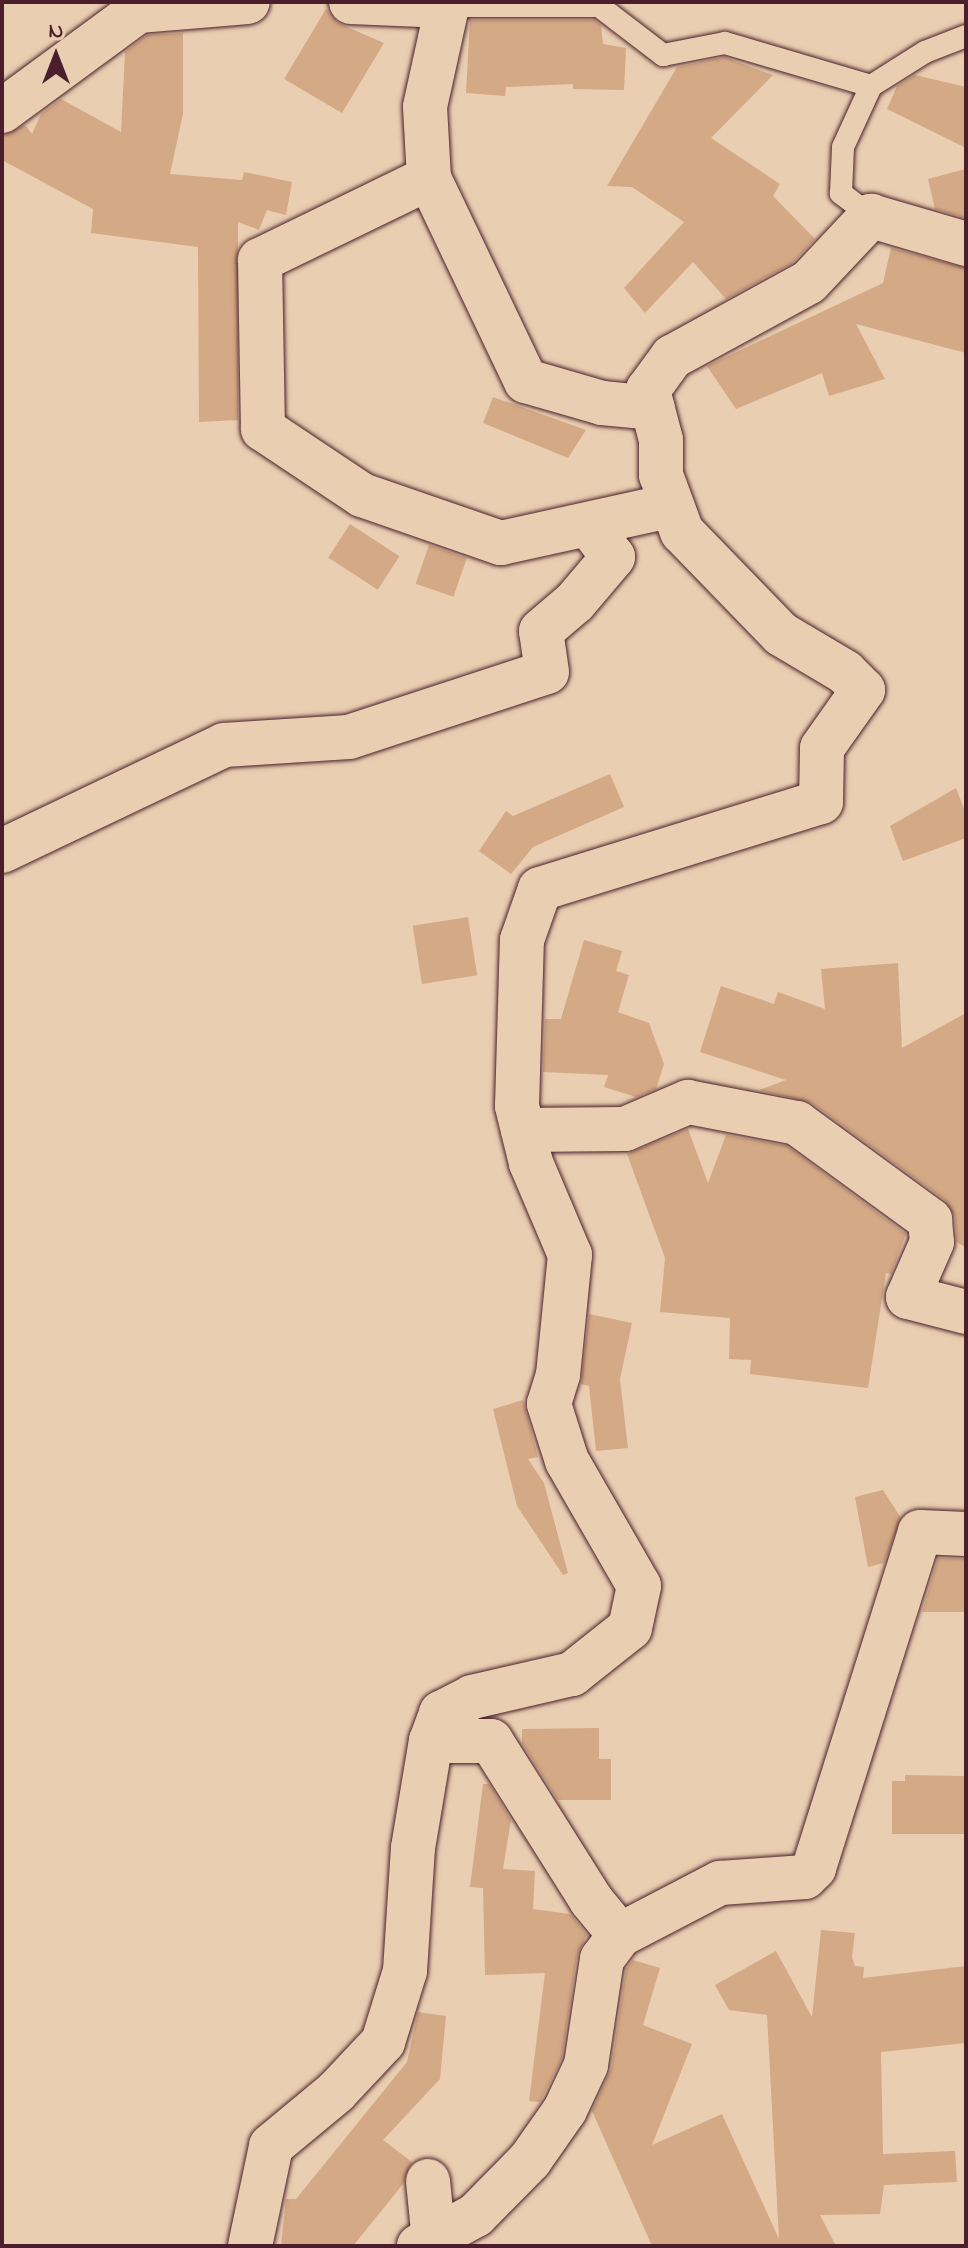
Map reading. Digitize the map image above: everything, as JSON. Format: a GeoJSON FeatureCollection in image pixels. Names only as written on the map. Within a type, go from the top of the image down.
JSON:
{"type":"FeatureCollection","features":[{"type":"Feature","properties":{"kind":"street"},"geometry":{"type":"LineString","coordinates":[[2,111],[138,11],[248,2]]}},
{"type":"Feature","properties":{"kind":"street"},"geometry":{"type":"LineString","coordinates":[[351,2],[447,4],[425,107],[429,178],[526,381],[602,403],[653,408]]}},
{"type":"Feature","properties":{"kind":"street"},"geometry":{"type":"LineString","coordinates":[[429,178],[260,260],[263,429],[362,495],[501,543],[669,506]]}},
{"type":"Feature","properties":{"kind":"street"},"geometry":{"type":"LineString","coordinates":[[250,2246],[271,2146],[336,2092],[383,2042],[405,1971],[413,1848],[431,1741],[441,1713],[472,1697],[572,1674],[630,1628],[639,1586],[567,1461],[549,1404],[558,1375],[570,1255],[517,1106],[522,940],[540,889],[821,802],[822,748],[863,690],[845,672],[781,634],[682,532],[669,506],[648,390],[672,357],[809,282],[871,216],[966,244]]}},
{"type":"Feature","properties":{"kind":"street"},"geometry":{"type":"LineString","coordinates":[[2,851],[224,745],[349,737],[547,672],[541,631],[575,602],[613,557],[588,524]]}},
{"type":"Feature","properties":{"kind":"street"},"geometry":{"type":"LineString","coordinates":[[523,1130],[625,1129],[688,1102],[797,1123],[930,1220],[932,1242],[908,1297],[966,1312]]}},
{"type":"Feature","properties":{"kind":"street"},"geometry":{"type":"LineString","coordinates":[[427,2243],[476,2215],[530,2160],[565,2110],[586,2065],[602,1959],[620,1935],[720,1883],[805,1877],[814,1868],[920,1532],[966,1534]]}},
{"type":"Feature","properties":{"kind":"street"},"geometry":{"type":"LineString","coordinates":[[431,1741],[491,1741],[591,1900],[620,1935]]}},
{"type":"Feature","properties":{"kind":"street"},"geometry":{"type":"LineString","coordinates":[[427,2243],[428,2181]]}},
{"type":"Feature","properties":{"kind":"lane"},"geometry":{"type":"LineString","coordinates":[[447,4],[599,6],[663,55],[725,43],[871,86]]}},
{"type":"Feature","properties":{"kind":"lane"},"geometry":{"type":"LineString","coordinates":[[871,216],[841,193],[843,147],[871,86],[925,52],[966,36]]}},
{"type":"Feature","properties":{"kind":"building"},"geometry":{"type":"Polygon","coordinates":[[[326,9],[338,23],[384,43],[342,113],[284,79],[326,9]]]}},
{"type":"Feature","properties":{"kind":"building"},"geometry":{"type":"Polygon","coordinates":[[[470,20],[594,20],[601,25],[603,44],[626,48],[624,90],[573,89],[573,84],[506,87],[505,96],[466,93],[470,20]]]}},
{"type":"Feature","properties":{"kind":"building"},"geometry":{"type":"Polygon","coordinates":[[[183,33],[183,114],[170,174],[242,180],[244,172],[292,182],[286,215],[267,210],[259,230],[238,222],[238,420],[199,422],[198,247],[91,233],[93,209],[2,160],[2,136],[25,125],[32,134],[41,114],[61,99],[121,132],[125,52],[147,35],[183,33]]]}},
{"type":"Feature","properties":{"kind":"building"},"geometry":{"type":"Polygon","coordinates":[[[724,57],[773,75],[711,138],[780,184],[773,196],[815,239],[792,263],[726,299],[693,262],[645,313],[624,288],[684,222],[632,187],[607,186],[677,67],[724,57]]]}},
{"type":"Feature","properties":{"kind":"building"},"geometry":{"type":"Polygon","coordinates":[[[915,75],[966,87],[966,148],[887,109],[897,86],[915,75]]]}},
{"type":"Feature","properties":{"kind":"building"},"geometry":{"type":"Polygon","coordinates":[[[966,169],[966,218],[935,209],[928,179],[966,169]]]}},
{"type":"Feature","properties":{"kind":"building"},"geometry":{"type":"Polygon","coordinates":[[[891,248],[966,268],[966,353],[856,324],[885,379],[829,396],[822,373],[736,409],[707,366],[883,283],[891,248]]]}},
{"type":"Feature","properties":{"kind":"building"},"geometry":{"type":"Polygon","coordinates":[[[493,397],[586,430],[568,458],[483,423],[493,397]]]}},
{"type":"Feature","properties":{"kind":"building"},"geometry":{"type":"Polygon","coordinates":[[[350,524],[399,556],[378,590],[328,558],[350,524]]]}},
{"type":"Feature","properties":{"kind":"building"},"geometry":{"type":"Polygon","coordinates":[[[429,545],[467,558],[453,597],[416,584],[429,545]]]}},
{"type":"Feature","properties":{"kind":"building"},"geometry":{"type":"Polygon","coordinates":[[[610,774],[624,807],[533,847],[511,874],[479,851],[506,811],[513,816],[610,774]]]}},
{"type":"Feature","properties":{"kind":"building"},"geometry":{"type":"Polygon","coordinates":[[[956,788],[966,814],[966,838],[903,861],[890,826],[956,788]]]}},
{"type":"Feature","properties":{"kind":"building"},"geometry":{"type":"Polygon","coordinates":[[[468,917],[477,975],[422,984],[413,926],[468,917]]]}},
{"type":"Feature","properties":{"kind":"building"},"geometry":{"type":"Polygon","coordinates":[[[584,940],[622,951],[616,971],[629,975],[618,1012],[649,1023],[664,1064],[656,1089],[636,1097],[604,1087],[608,1075],[543,1072],[545,1019],[561,1019],[584,940]]]}},
{"type":"Feature","properties":{"kind":"building"},"geometry":{"type":"Polygon","coordinates":[[[898,963],[902,1048],[966,1013],[966,1248],[957,1242],[955,1217],[945,1200],[812,1103],[759,1090],[786,1080],[700,1052],[721,986],[774,1004],[778,992],[825,1009],[821,969],[898,963]]]}},
{"type":"Feature","properties":{"kind":"building"},"geometry":{"type":"Polygon","coordinates":[[[688,1129],[708,1183],[726,1135],[787,1146],[906,1234],[891,1274],[886,1273],[868,1388],[750,1374],[751,1360],[729,1359],[730,1318],[660,1312],[665,1258],[627,1154],[688,1129]]]}},
{"type":"Feature","properties":{"kind":"building"},"geometry":{"type":"Polygon","coordinates":[[[589,1314],[632,1323],[620,1379],[628,1448],[596,1451],[589,1386],[581,1384],[589,1314]]]}},
{"type":"Feature","properties":{"kind":"building"},"geometry":{"type":"Polygon","coordinates":[[[523,1400],[538,1457],[528,1459],[544,1483],[568,1573],[563,1575],[517,1506],[493,1409],[523,1400]]]}},
{"type":"Feature","properties":{"kind":"building"},"geometry":{"type":"Polygon","coordinates":[[[883,1490],[901,1518],[884,1563],[868,1567],[855,1497],[883,1490]]]}},
{"type":"Feature","properties":{"kind":"building"},"geometry":{"type":"Polygon","coordinates":[[[938,1558],[966,1559],[966,1612],[922,1612],[938,1558]]]}},
{"type":"Feature","properties":{"kind":"building"},"geometry":{"type":"Polygon","coordinates":[[[599,1728],[599,1759],[611,1759],[611,1800],[558,1800],[522,1743],[522,1729],[599,1728]]]}},
{"type":"Feature","properties":{"kind":"building"},"geometry":{"type":"Polygon","coordinates":[[[905,1775],[966,1776],[966,1834],[892,1834],[892,1781],[905,1781],[905,1775]]]}},
{"type":"Feature","properties":{"kind":"building"},"geometry":{"type":"Polygon","coordinates":[[[483,1784],[489,1784],[511,1820],[503,1869],[535,1871],[533,1909],[570,1914],[587,1935],[577,1955],[562,2058],[540,2102],[529,2101],[545,1973],[485,1975],[483,1888],[470,1887],[483,1784]]]}},
{"type":"Feature","properties":{"kind":"building"},"geometry":{"type":"Polygon","coordinates":[[[821,1930],[855,1933],[852,1957],[855,1966],[864,1967],[863,1978],[966,1966],[966,2043],[881,2052],[883,2154],[955,2151],[957,2182],[884,2185],[880,2214],[820,2215],[836,2246],[652,2246],[592,2111],[611,2069],[626,1969],[633,1960],[660,1968],[643,2025],[692,2044],[652,2145],[722,2114],[779,2239],[767,2015],[729,2010],[715,1985],[776,1951],[812,2017],[821,1930]]]}},
{"type":"Feature","properties":{"kind":"building"},"geometry":{"type":"Polygon","coordinates":[[[418,2012],[446,2016],[440,2079],[383,2140],[412,2162],[403,2184],[353,2246],[281,2246],[286,2199],[296,2199],[407,2062],[418,2012]]]}}]}
